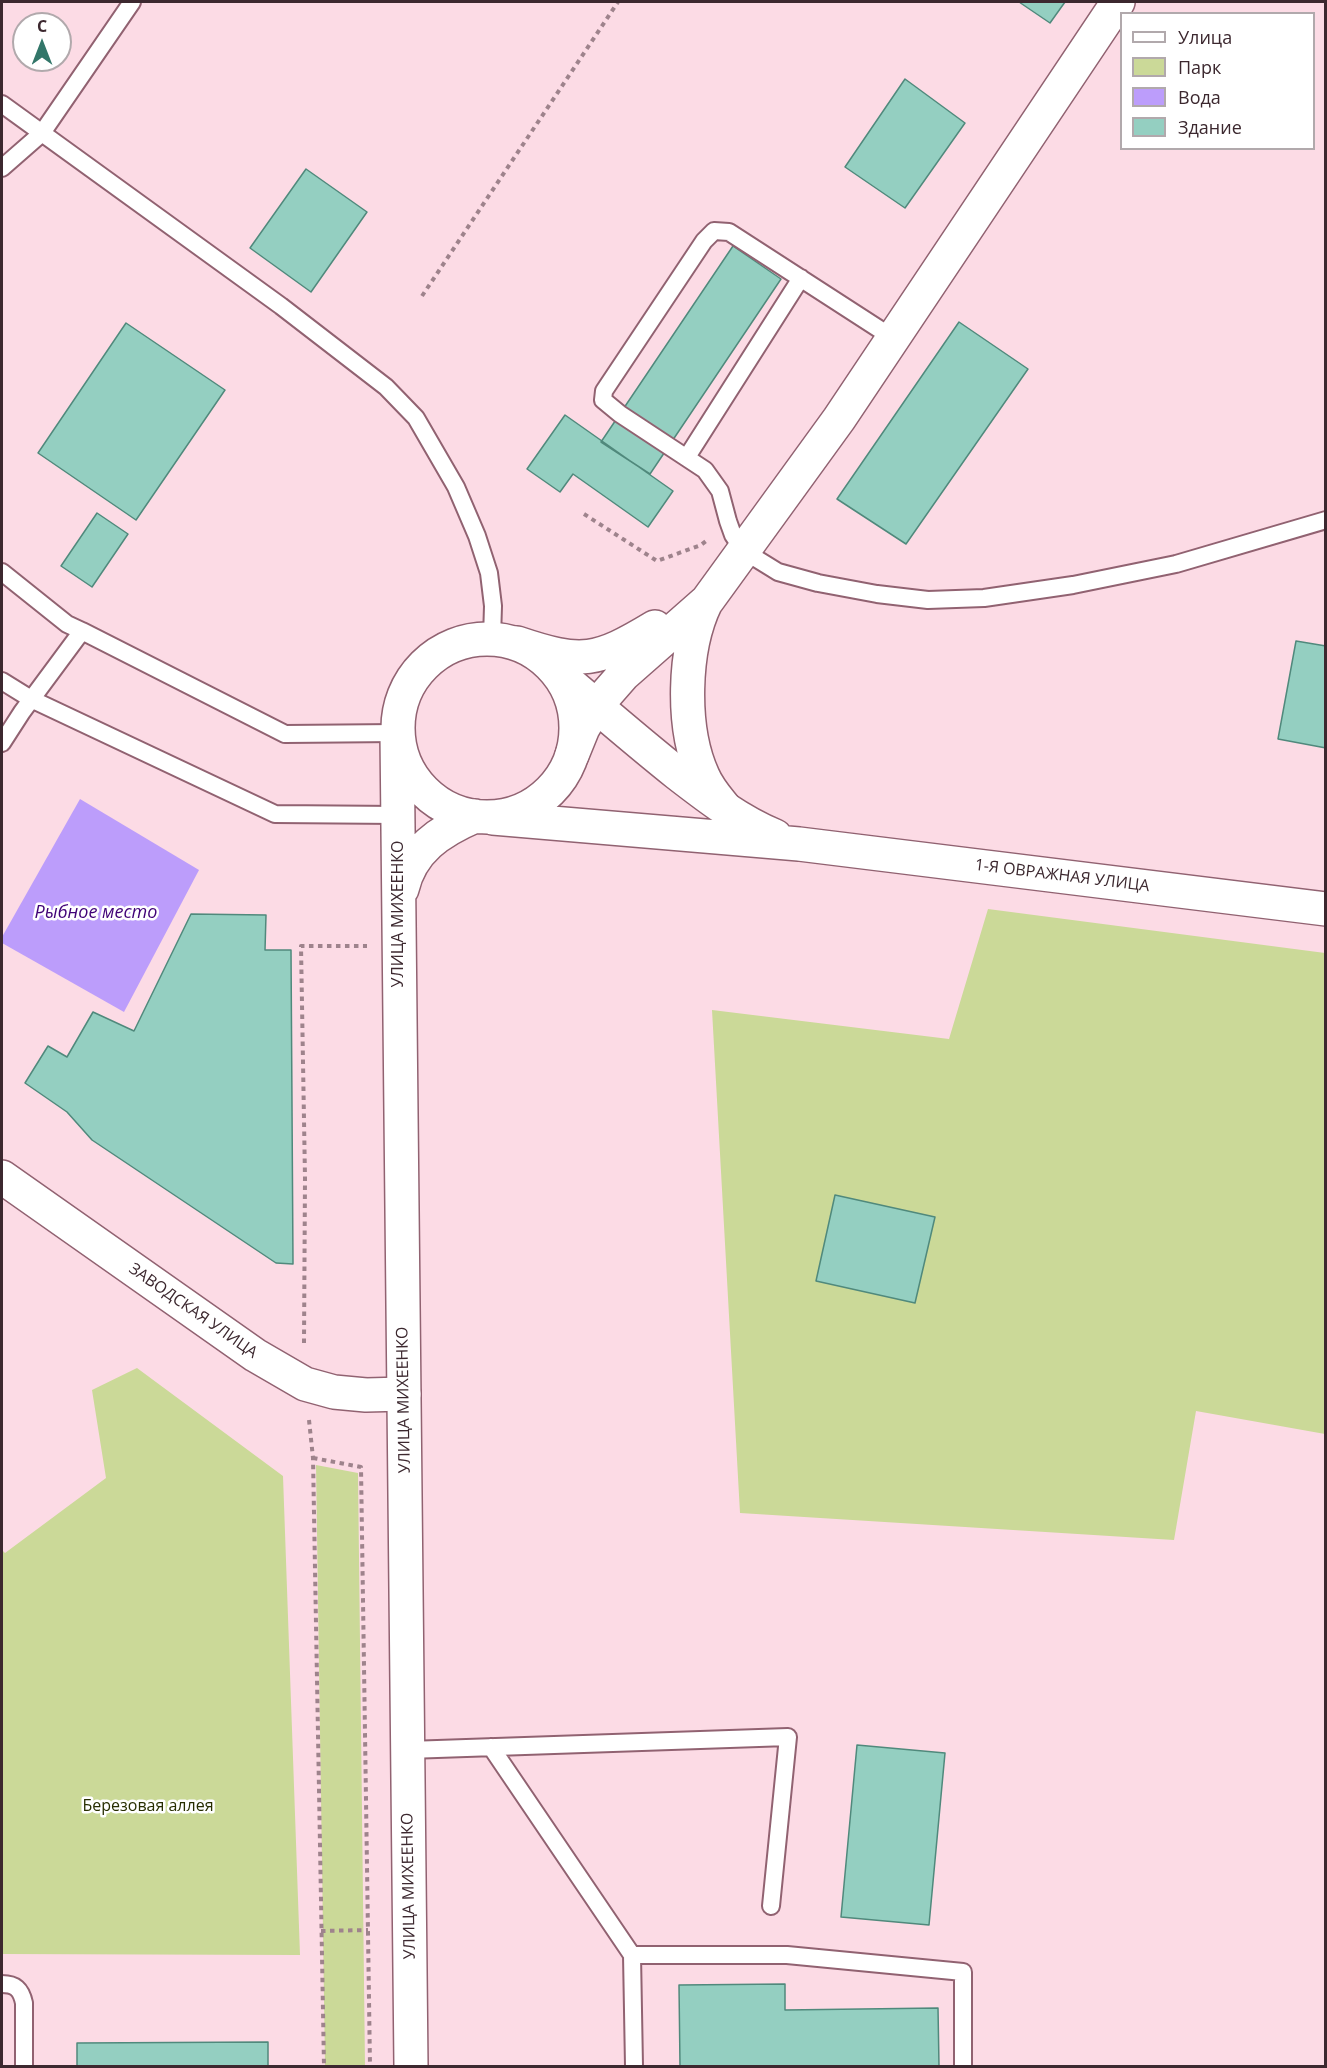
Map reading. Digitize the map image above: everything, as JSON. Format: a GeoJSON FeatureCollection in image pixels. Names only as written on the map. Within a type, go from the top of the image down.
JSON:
{"type":"FeatureCollection","features":[{"type":"Feature","properties":{"kind":"street"},"geometry":{"type":"LineString","coordinates":[[727,811],[712,793],[703,777],[693,741],[689,715],[692,647],[700,616],[712,594],[839,419],[1118,2]]}},
{"type":"Feature","properties":{"kind":"street"},"geometry":{"type":"LineString","coordinates":[[712,594],[613,651],[594,657],[546,653],[504,641],[467,640],[443,649],[423,664],[408,685],[399,708],[397,733],[404,763],[421,789],[446,807],[484,817],[799,844]]}},
{"type":"Feature","properties":{"kind":"street"},"geometry":{"type":"LineString","coordinates":[[399,905],[405,875],[417,854],[442,832],[484,817],[519,811],[542,798],[560,779],[583,728],[596,706],[624,674],[712,594]]}},
{"type":"Feature","properties":{"kind":"street"},"geometry":{"type":"LineString","coordinates":[[504,641],[539,655],[634,740],[727,811],[774,836],[799,844]]}},
{"type":"Feature","properties":{"kind":"street"},"geometry":{"type":"LineString","coordinates":[[557,672],[571,698],[576,726],[572,755]]}},
{"type":"Feature","properties":{"kind":"street","name":"УЛИЦА МИХЕЕНКО"},"geometry":{"type":"LineString","coordinates":[[397,733],[411,2067]]}},
{"type":"Feature","properties":{"kind":"street","name":"1-Я ОВРАЖНАЯ УЛИЦА"},"geometry":{"type":"LineString","coordinates":[[799,844],[1326,909]]}},
{"type":"Feature","properties":{"kind":"street","name":"ЗАВОДСКАЯ УЛИЦА"},"geometry":{"type":"LineString","coordinates":[[2,1177],[255,1355],[305,1384],[334,1392],[366,1395],[404,1394]]}},
{"type":"Feature","properties":{"kind":"lane"},"geometry":{"type":"LineString","coordinates":[[2,168],[42,133],[132,2]]}},
{"type":"Feature","properties":{"kind":"lane"},"geometry":{"type":"LineString","coordinates":[[2,104],[281,306],[386,387],[416,418],[456,487],[477,536],[489,573],[493,606],[504,641]]}},
{"type":"Feature","properties":{"kind":"lane"},"geometry":{"type":"LineString","coordinates":[[893,338],[729,232],[714,231],[704,241],[604,391],[603,400],[705,470],[720,491],[733,535],[744,551],[778,572],[818,583],[877,594],[928,600],[984,598],[1073,585],[1176,564],[1326,520]]}},
{"type":"Feature","properties":{"kind":"lane"},"geometry":{"type":"LineString","coordinates":[[687,457],[801,278]]}},
{"type":"Feature","properties":{"kind":"lane"},"geometry":{"type":"LineString","coordinates":[[2,572],[68,624],[285,734],[397,733]]}},
{"type":"Feature","properties":{"kind":"lane"},"geometry":{"type":"LineString","coordinates":[[2,742],[31,699],[82,632]]}},
{"type":"Feature","properties":{"kind":"lane"},"geometry":{"type":"LineString","coordinates":[[2,681],[31,699],[275,814],[398,815]]}},
{"type":"Feature","properties":{"kind":"lane"},"geometry":{"type":"LineString","coordinates":[[408,1750],[788,1737],[771,1906]]}},
{"type":"Feature","properties":{"kind":"lane"},"geometry":{"type":"LineString","coordinates":[[491,1747],[632,1955],[634,2067]]}},
{"type":"Feature","properties":{"kind":"lane"},"geometry":{"type":"LineString","coordinates":[[632,1955],[787,1955],[963,1972],[963,2067]]}},
{"type":"Feature","properties":{"kind":"lane"},"geometry":{"type":"LineString","coordinates":[[2,1984],[14,1985],[22,1993],[24,2067]]}},
{"type":"Feature","properties":{"kind":"path"},"geometry":{"type":"LineString","coordinates":[[422,296],[618,2]]}},
{"type":"Feature","properties":{"kind":"path"},"geometry":{"type":"LineString","coordinates":[[313,1458],[361,1467],[370,2067]]}},
{"type":"Feature","properties":{"kind":"path"},"geometry":{"type":"LineString","coordinates":[[321,1931],[368,1930]]}},
{"type":"Feature","properties":{"kind":"green space"},"geometry":{"type":"Polygon","coordinates":[[[988,909],[1325,953],[1325,1434],[1196,1411],[1174,1540],[740,1513],[712,1010],[949,1039],[988,909]]]}},
{"type":"Feature","properties":{"kind":"green space","name":"Березовая аллея"},"geometry":{"type":"Polygon","coordinates":[[[137,1368],[283,1476],[300,1955],[2,1954],[2,1550],[5,1553],[106,1478],[92,1390],[137,1368]]]}},
{"type":"Feature","properties":{"kind":"green space"},"geometry":{"type":"Polygon","coordinates":[[[316,1465],[358,1473],[365,2066],[325,2066],[316,1465]]]}},
{"type":"Feature","properties":{"kind":"water","name":"Рыбное место"},"geometry":{"type":"Polygon","coordinates":[[[80,799],[199,870],[124,1012],[2,943],[2,937],[80,799]]]}},
{"type":"Feature","properties":{"kind":"building"},"geometry":{"type":"Polygon","coordinates":[[[1019,2],[1065,2],[1050,23],[1019,2]]]}},
{"type":"Feature","properties":{"kind":"building"},"geometry":{"type":"Polygon","coordinates":[[[905,79],[965,123],[905,208],[845,167],[905,79]]]}},
{"type":"Feature","properties":{"kind":"building"},"geometry":{"type":"Polygon","coordinates":[[[306,169],[367,212],[311,292],[250,248],[306,169]]]}},
{"type":"Feature","properties":{"kind":"building"},"geometry":{"type":"Polygon","coordinates":[[[733,246],[781,279],[650,474],[601,442],[733,246]]]}},
{"type":"Feature","properties":{"kind":"building"},"geometry":{"type":"Polygon","coordinates":[[[959,322],[1028,369],[906,544],[837,499],[959,322]]]}},
{"type":"Feature","properties":{"kind":"building"},"geometry":{"type":"Polygon","coordinates":[[[126,323],[225,390],[136,520],[38,453],[126,323]]]}},
{"type":"Feature","properties":{"kind":"building"},"geometry":{"type":"Polygon","coordinates":[[[565,415],[673,491],[648,527],[573,474],[560,492],[527,469],[565,415]]]}},
{"type":"Feature","properties":{"kind":"building"},"geometry":{"type":"Polygon","coordinates":[[[97,513],[128,534],[92,587],[61,566],[97,513]]]}},
{"type":"Feature","properties":{"kind":"building"},"geometry":{"type":"Polygon","coordinates":[[[1296,641],[1326,646],[1326,748],[1278,739],[1296,641]]]}},
{"type":"Feature","properties":{"kind":"building"},"geometry":{"type":"Polygon","coordinates":[[[191,914],[266,915],[265,950],[291,950],[293,1264],[276,1263],[92,1140],[67,1112],[25,1083],[48,1046],[67,1057],[93,1012],[134,1031],[191,914]]]}},
{"type":"Feature","properties":{"kind":"building"},"geometry":{"type":"Polygon","coordinates":[[[835,1195],[935,1217],[915,1303],[816,1281],[835,1195]]]}},
{"type":"Feature","properties":{"kind":"building"},"geometry":{"type":"Polygon","coordinates":[[[857,1745],[945,1753],[929,1925],[841,1917],[857,1745]]]}},
{"type":"Feature","properties":{"kind":"building"},"geometry":{"type":"Polygon","coordinates":[[[785,1984],[785,2010],[938,2008],[939,2066],[680,2066],[679,1985],[785,1984]]]}},
{"type":"Feature","properties":{"kind":"building"},"geometry":{"type":"Polygon","coordinates":[[[268,2042],[268,2066],[77,2066],[77,2043],[268,2042]]]}}]}
